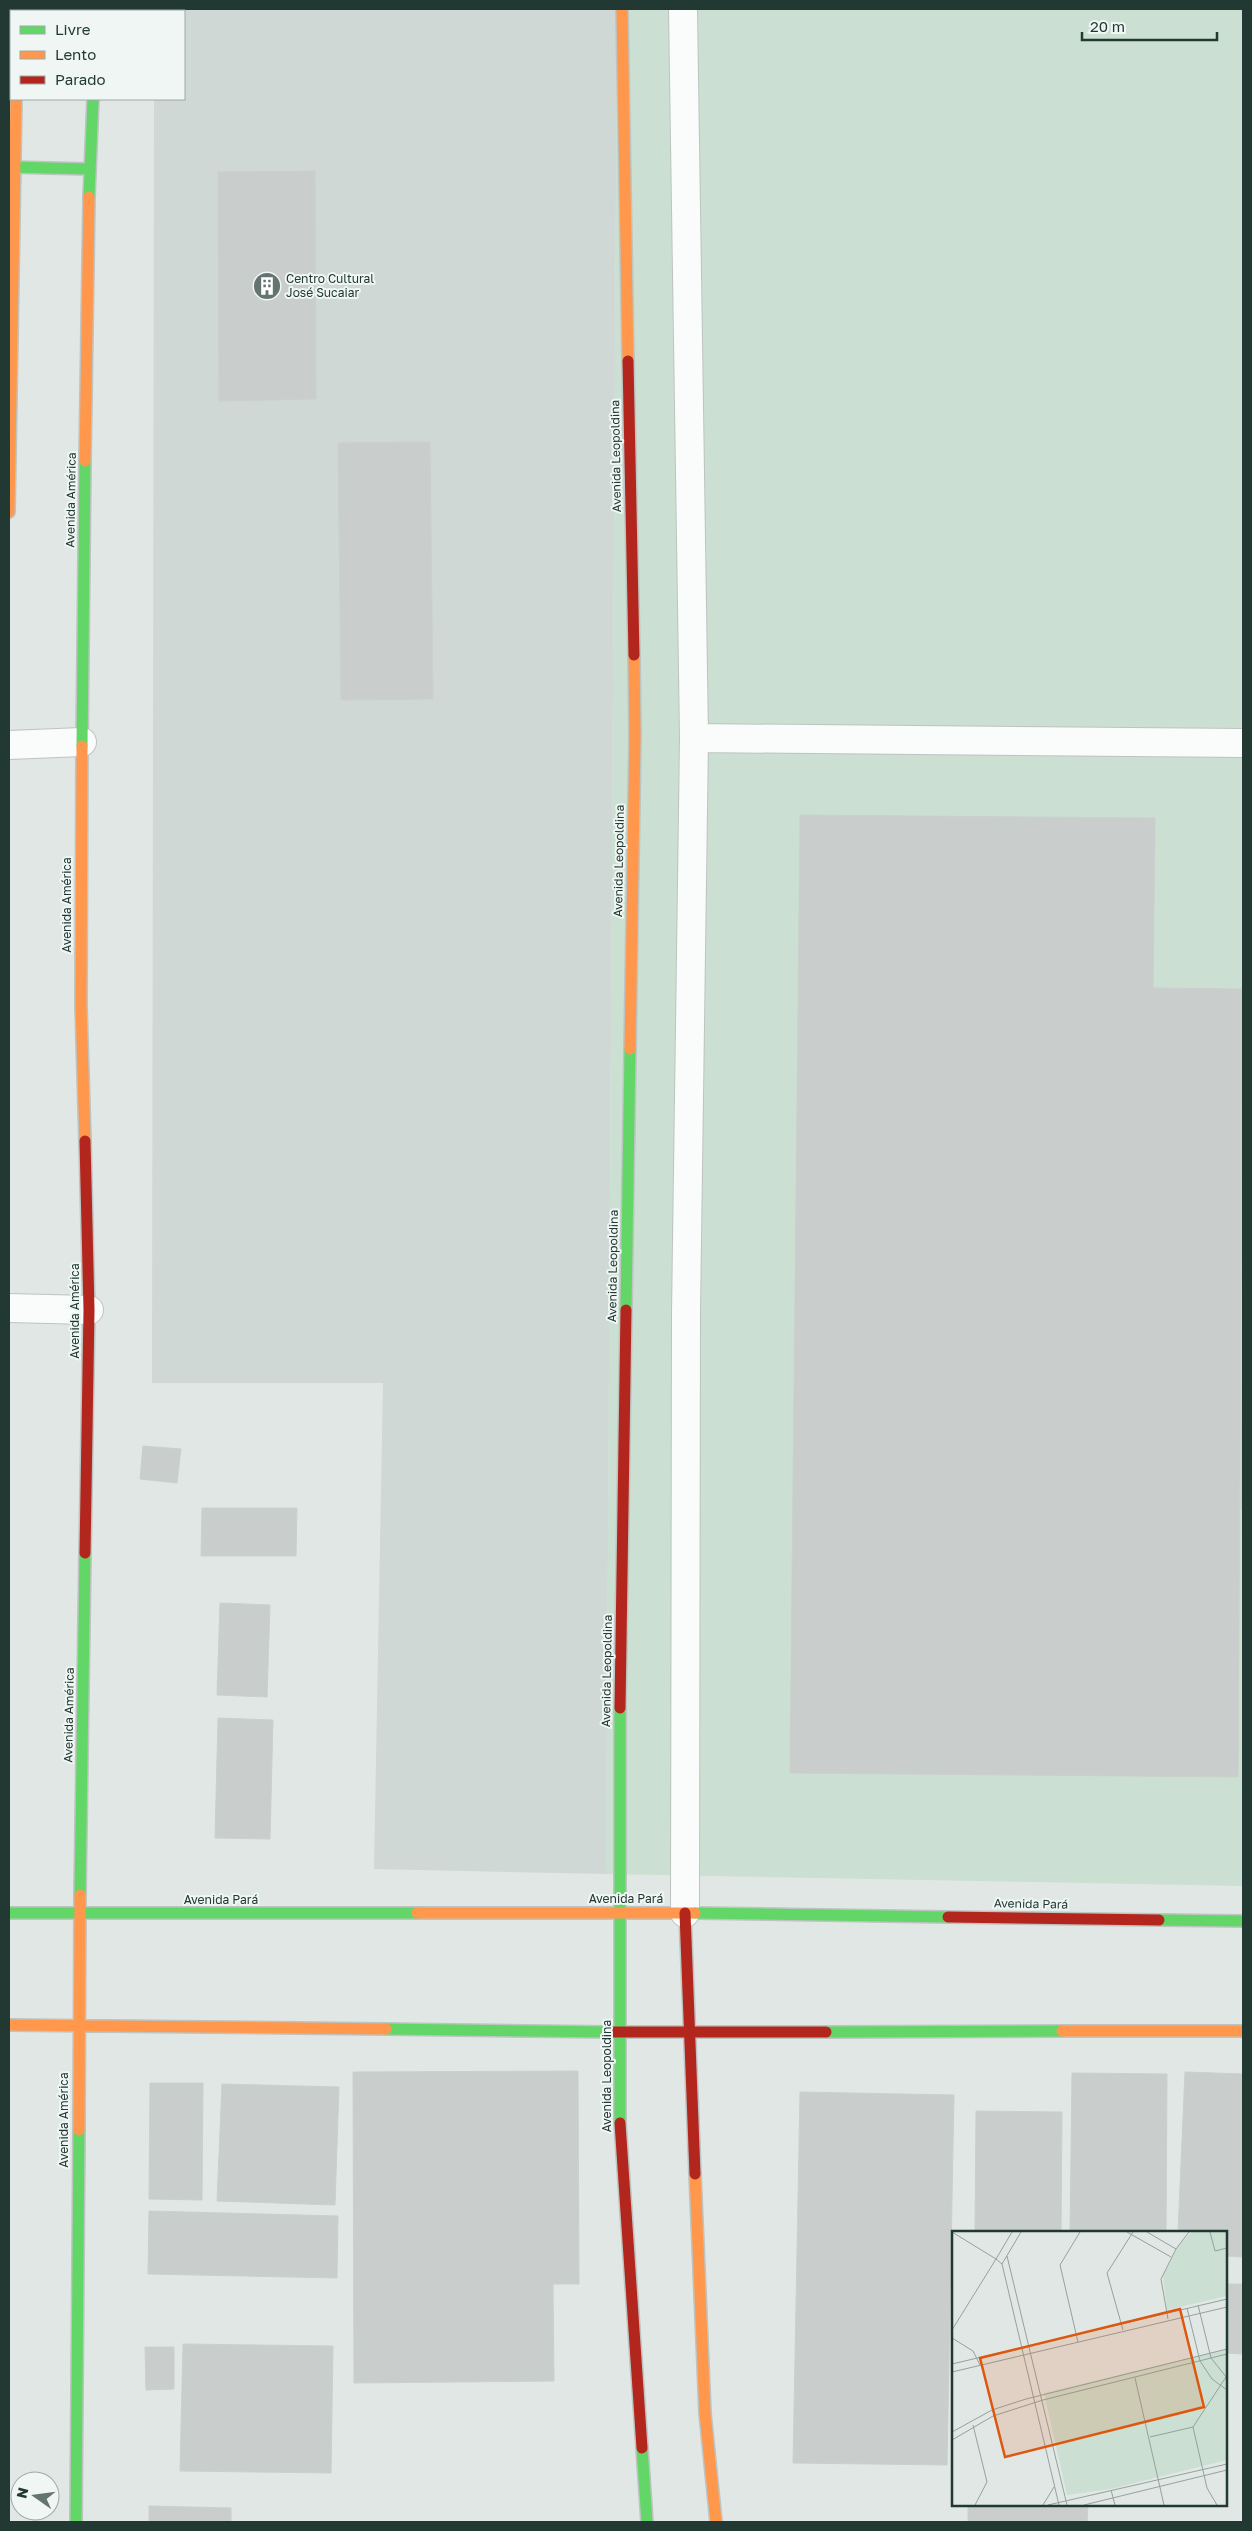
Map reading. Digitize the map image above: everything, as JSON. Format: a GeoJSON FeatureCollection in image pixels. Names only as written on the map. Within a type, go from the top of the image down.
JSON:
{"type":"FeatureCollection","features":[{"type":"Feature","properties":{"kind":"main road","name":"Avenida Leopoldina"},"geometry":{"type":"LineString","coordinates":[[622,9],[634,736],[619,1913],[619,2106],[647,2522]]}},
{"type":"Feature","properties":{"kind":"main road"},"geometry":{"type":"LineString","coordinates":[[9,512],[12,168],[16,100]]}},
{"type":"Feature","properties":{"kind":"main road","name":"Avenida América"},"geometry":{"type":"LineString","coordinates":[[76,2522],[80,1914],[90,1310],[81,1006],[82,742],[89,169],[93,100]]}},
{"type":"Feature","properties":{"kind":"main road"},"geometry":{"type":"LineString","coordinates":[[12,168],[89,169]]}},
{"type":"Feature","properties":{"kind":"main road","name":"Avenida Pará"},"geometry":{"type":"LineString","coordinates":[[9,1913],[685,1913],[1243,1921]]}},
{"type":"Feature","properties":{"kind":"main road"},"geometry":{"type":"LineString","coordinates":[[685,1913],[692,2031],[703,2390],[716,2522]]}},
{"type":"Feature","properties":{"kind":"main road"},"geometry":{"type":"LineString","coordinates":[[9,2025],[620,2032],[1243,2031]]}},
{"type":"Feature","properties":{"kind":"street"},"geometry":{"type":"LineString","coordinates":[[683,9],[694,738],[686,1313],[685,1913]]}},
{"type":"Feature","properties":{"kind":"street"},"geometry":{"type":"LineString","coordinates":[[694,738],[1243,743]]}},
{"type":"Feature","properties":{"kind":"street"},"geometry":{"type":"LineString","coordinates":[[9,745],[82,742]]}},
{"type":"Feature","properties":{"kind":"street"},"geometry":{"type":"LineString","coordinates":[[9,1308],[90,1310]]}},
{"type":"Feature","properties":{"kind":"shaded area"},"geometry":{"type":"Polygon","coordinates":[[[617,9],[606,1874],[374,1869],[383,1383],[152,1383],[154,100],[185,100],[185,10],[154,10],[617,9]]]}},
{"type":"Feature","properties":{"kind":"green space"},"geometry":{"type":"Polygon","coordinates":[[[617,9],[1243,9],[1243,1886],[606,1874],[617,9]]]}},
{"type":"Feature","properties":{"kind":"building","name":"Centro Cultural José Sucaiar"},"geometry":{"type":"Polygon","coordinates":[[[315,171],[316,399],[219,401],[218,172],[315,171]]]}},
{"type":"Feature","properties":{"kind":"building"},"geometry":{"type":"Polygon","coordinates":[[[430,442],[433,699],[341,700],[338,443],[430,442]]]}},
{"type":"Feature","properties":{"kind":"building"},"geometry":{"type":"Polygon","coordinates":[[[800,815],[1155,818],[1153,988],[1243,989],[1238,1777],[790,1773],[800,815]]]}},
{"type":"Feature","properties":{"kind":"building"},"geometry":{"type":"Polygon","coordinates":[[[1243,1257],[1243,1509],[1241,1509],[1243,1257]]]}},
{"type":"Feature","properties":{"kind":"building"},"geometry":{"type":"Polygon","coordinates":[[[143,1446],[181,1449],[177,1483],[140,1479],[143,1446]]]}},
{"type":"Feature","properties":{"kind":"building"},"geometry":{"type":"Polygon","coordinates":[[[202,1508],[297,1508],[296,1556],[201,1556],[202,1508]]]}},
{"type":"Feature","properties":{"kind":"building"},"geometry":{"type":"Polygon","coordinates":[[[220,1603],[270,1605],[267,1697],[217,1695],[220,1603]]]}},
{"type":"Feature","properties":{"kind":"building"},"geometry":{"type":"Polygon","coordinates":[[[218,1718],[273,1720],[270,1839],[215,1838],[218,1718]]]}},
{"type":"Feature","properties":{"kind":"building"},"geometry":{"type":"Polygon","coordinates":[[[578,2071],[579,2284],[553,2284],[554,2381],[354,2383],[353,2072],[578,2071]]]}},
{"type":"Feature","properties":{"kind":"building"},"geometry":{"type":"Polygon","coordinates":[[[1185,2072],[1243,2074],[1243,2257],[1227,2256],[1227,2231],[1178,2231],[1185,2072]]]}},
{"type":"Feature","properties":{"kind":"building"},"geometry":{"type":"Polygon","coordinates":[[[1072,2073],[1167,2074],[1166,2231],[1070,2231],[1072,2073]]]}},
{"type":"Feature","properties":{"kind":"building"},"geometry":{"type":"Polygon","coordinates":[[[150,2083],[203,2083],[202,2200],[149,2199],[150,2083]]]}},
{"type":"Feature","properties":{"kind":"building"},"geometry":{"type":"Polygon","coordinates":[[[222,2084],[339,2087],[335,2205],[217,2201],[222,2084]]]}},
{"type":"Feature","properties":{"kind":"building"},"geometry":{"type":"Polygon","coordinates":[[[800,2092],[954,2095],[947,2465],[793,2463],[800,2092]]]}},
{"type":"Feature","properties":{"kind":"building"},"geometry":{"type":"Polygon","coordinates":[[[976,2111],[1062,2112],[1061,2231],[975,2231],[976,2111]]]}},
{"type":"Feature","properties":{"kind":"building"},"geometry":{"type":"Polygon","coordinates":[[[149,2211],[338,2216],[337,2278],[148,2274],[149,2211]]]}},
{"type":"Feature","properties":{"kind":"building"},"geometry":{"type":"Polygon","coordinates":[[[1227,2284],[1243,2284],[1243,2354],[1227,2353],[1227,2284]]]}},
{"type":"Feature","properties":{"kind":"building"},"geometry":{"type":"Polygon","coordinates":[[[183,2344],[333,2346],[331,2473],[180,2471],[183,2344]]]}},
{"type":"Feature","properties":{"kind":"building"},"geometry":{"type":"Polygon","coordinates":[[[145,2347],[174,2347],[174,2389],[146,2390],[145,2347]]]}},
{"type":"Feature","properties":{"kind":"building"},"geometry":{"type":"Polygon","coordinates":[[[149,2506],[231,2508],[231,2522],[149,2522],[149,2506]]]}},
{"type":"Feature","properties":{"kind":"building"},"geometry":{"type":"Polygon","coordinates":[[[968,2506],[1088,2506],[1087,2522],[968,2522],[968,2506]]]}},
{"type":"Feature","properties":{"kind":"traffic: fast"},"geometry":{"type":"LineString","coordinates":[[89,197],[93,100]]}},
{"type":"Feature","properties":{"kind":"traffic: fast"},"geometry":{"type":"LineString","coordinates":[[9,167],[89,169]]}},
{"type":"Feature","properties":{"kind":"traffic: fast"},"geometry":{"type":"LineString","coordinates":[[82,746],[85,461]]}},
{"type":"Feature","properties":{"kind":"traffic: fast"},"geometry":{"type":"LineString","coordinates":[[626,1310],[630,1049]]}},
{"type":"Feature","properties":{"kind":"traffic: fast"},"geometry":{"type":"LineString","coordinates":[[80,1895],[85,1553]]}},
{"type":"Feature","properties":{"kind":"traffic: fast"},"geometry":{"type":"LineString","coordinates":[[620,1708],[620,2123]]}},
{"type":"Feature","properties":{"kind":"traffic: fast"},"geometry":{"type":"LineString","coordinates":[[9,1913],[417,1913]]}},
{"type":"Feature","properties":{"kind":"traffic: fast"},"geometry":{"type":"LineString","coordinates":[[695,1913],[948,1917]]}},
{"type":"Feature","properties":{"kind":"traffic: fast"},"geometry":{"type":"LineString","coordinates":[[1159,1920],[1243,1921]]}},
{"type":"Feature","properties":{"kind":"traffic: fast"},"geometry":{"type":"LineString","coordinates":[[386,2029],[610,2032]]}},
{"type":"Feature","properties":{"kind":"traffic: fast"},"geometry":{"type":"LineString","coordinates":[[826,2032],[1062,2031]]}},
{"type":"Feature","properties":{"kind":"traffic: fast"},"geometry":{"type":"LineString","coordinates":[[76,2522],[79,2130]]}},
{"type":"Feature","properties":{"kind":"traffic: fast"},"geometry":{"type":"LineString","coordinates":[[642,2448],[647,2522]]}},
{"type":"Feature","properties":{"kind":"traffic: slow"},"geometry":{"type":"LineString","coordinates":[[622,9],[628,361]]}},
{"type":"Feature","properties":{"kind":"traffic: slow"},"geometry":{"type":"LineString","coordinates":[[9,512],[16,100]]}},
{"type":"Feature","properties":{"kind":"traffic: slow"},"geometry":{"type":"LineString","coordinates":[[85,461],[89,197]]}},
{"type":"Feature","properties":{"kind":"traffic: slow"},"geometry":{"type":"LineString","coordinates":[[630,1049],[635,736],[634,655]]}},
{"type":"Feature","properties":{"kind":"traffic: slow"},"geometry":{"type":"LineString","coordinates":[[82,746],[81,1006],[85,1141]]}},
{"type":"Feature","properties":{"kind":"traffic: slow"},"geometry":{"type":"LineString","coordinates":[[79,2130],[80,1895]]}},
{"type":"Feature","properties":{"kind":"traffic: slow"},"geometry":{"type":"LineString","coordinates":[[417,1913],[695,1913]]}},
{"type":"Feature","properties":{"kind":"traffic: slow"},"geometry":{"type":"LineString","coordinates":[[9,2025],[386,2029]]}},
{"type":"Feature","properties":{"kind":"traffic: slow"},"geometry":{"type":"LineString","coordinates":[[1062,2031],[1243,2031]]}},
{"type":"Feature","properties":{"kind":"traffic: slow"},"geometry":{"type":"LineString","coordinates":[[695,2174],[705,2413],[716,2522]]}},
{"type":"Feature","properties":{"kind":"traffic: jam"},"geometry":{"type":"LineString","coordinates":[[628,361],[634,655]]}},
{"type":"Feature","properties":{"kind":"traffic: jam"},"geometry":{"type":"LineString","coordinates":[[85,1141],[89,1310],[85,1553]]}},
{"type":"Feature","properties":{"kind":"traffic: jam"},"geometry":{"type":"LineString","coordinates":[[620,1708],[626,1310]]}},
{"type":"Feature","properties":{"kind":"traffic: jam"},"geometry":{"type":"LineString","coordinates":[[685,1913],[695,2174]]}},
{"type":"Feature","properties":{"kind":"traffic: jam"},"geometry":{"type":"LineString","coordinates":[[948,1917],[1159,1920]]}},
{"type":"Feature","properties":{"kind":"traffic: jam"},"geometry":{"type":"LineString","coordinates":[[610,2032],[826,2032]]}},
{"type":"Feature","properties":{"kind":"traffic: jam"},"geometry":{"type":"LineString","coordinates":[[620,2123],[642,2448]]}},
{"type":"Feature","properties":{"kind":"place","name":"Centro Cultural José Sucaiar"},"geometry":{"type":"Point","coordinates":[267,286]}}]}
